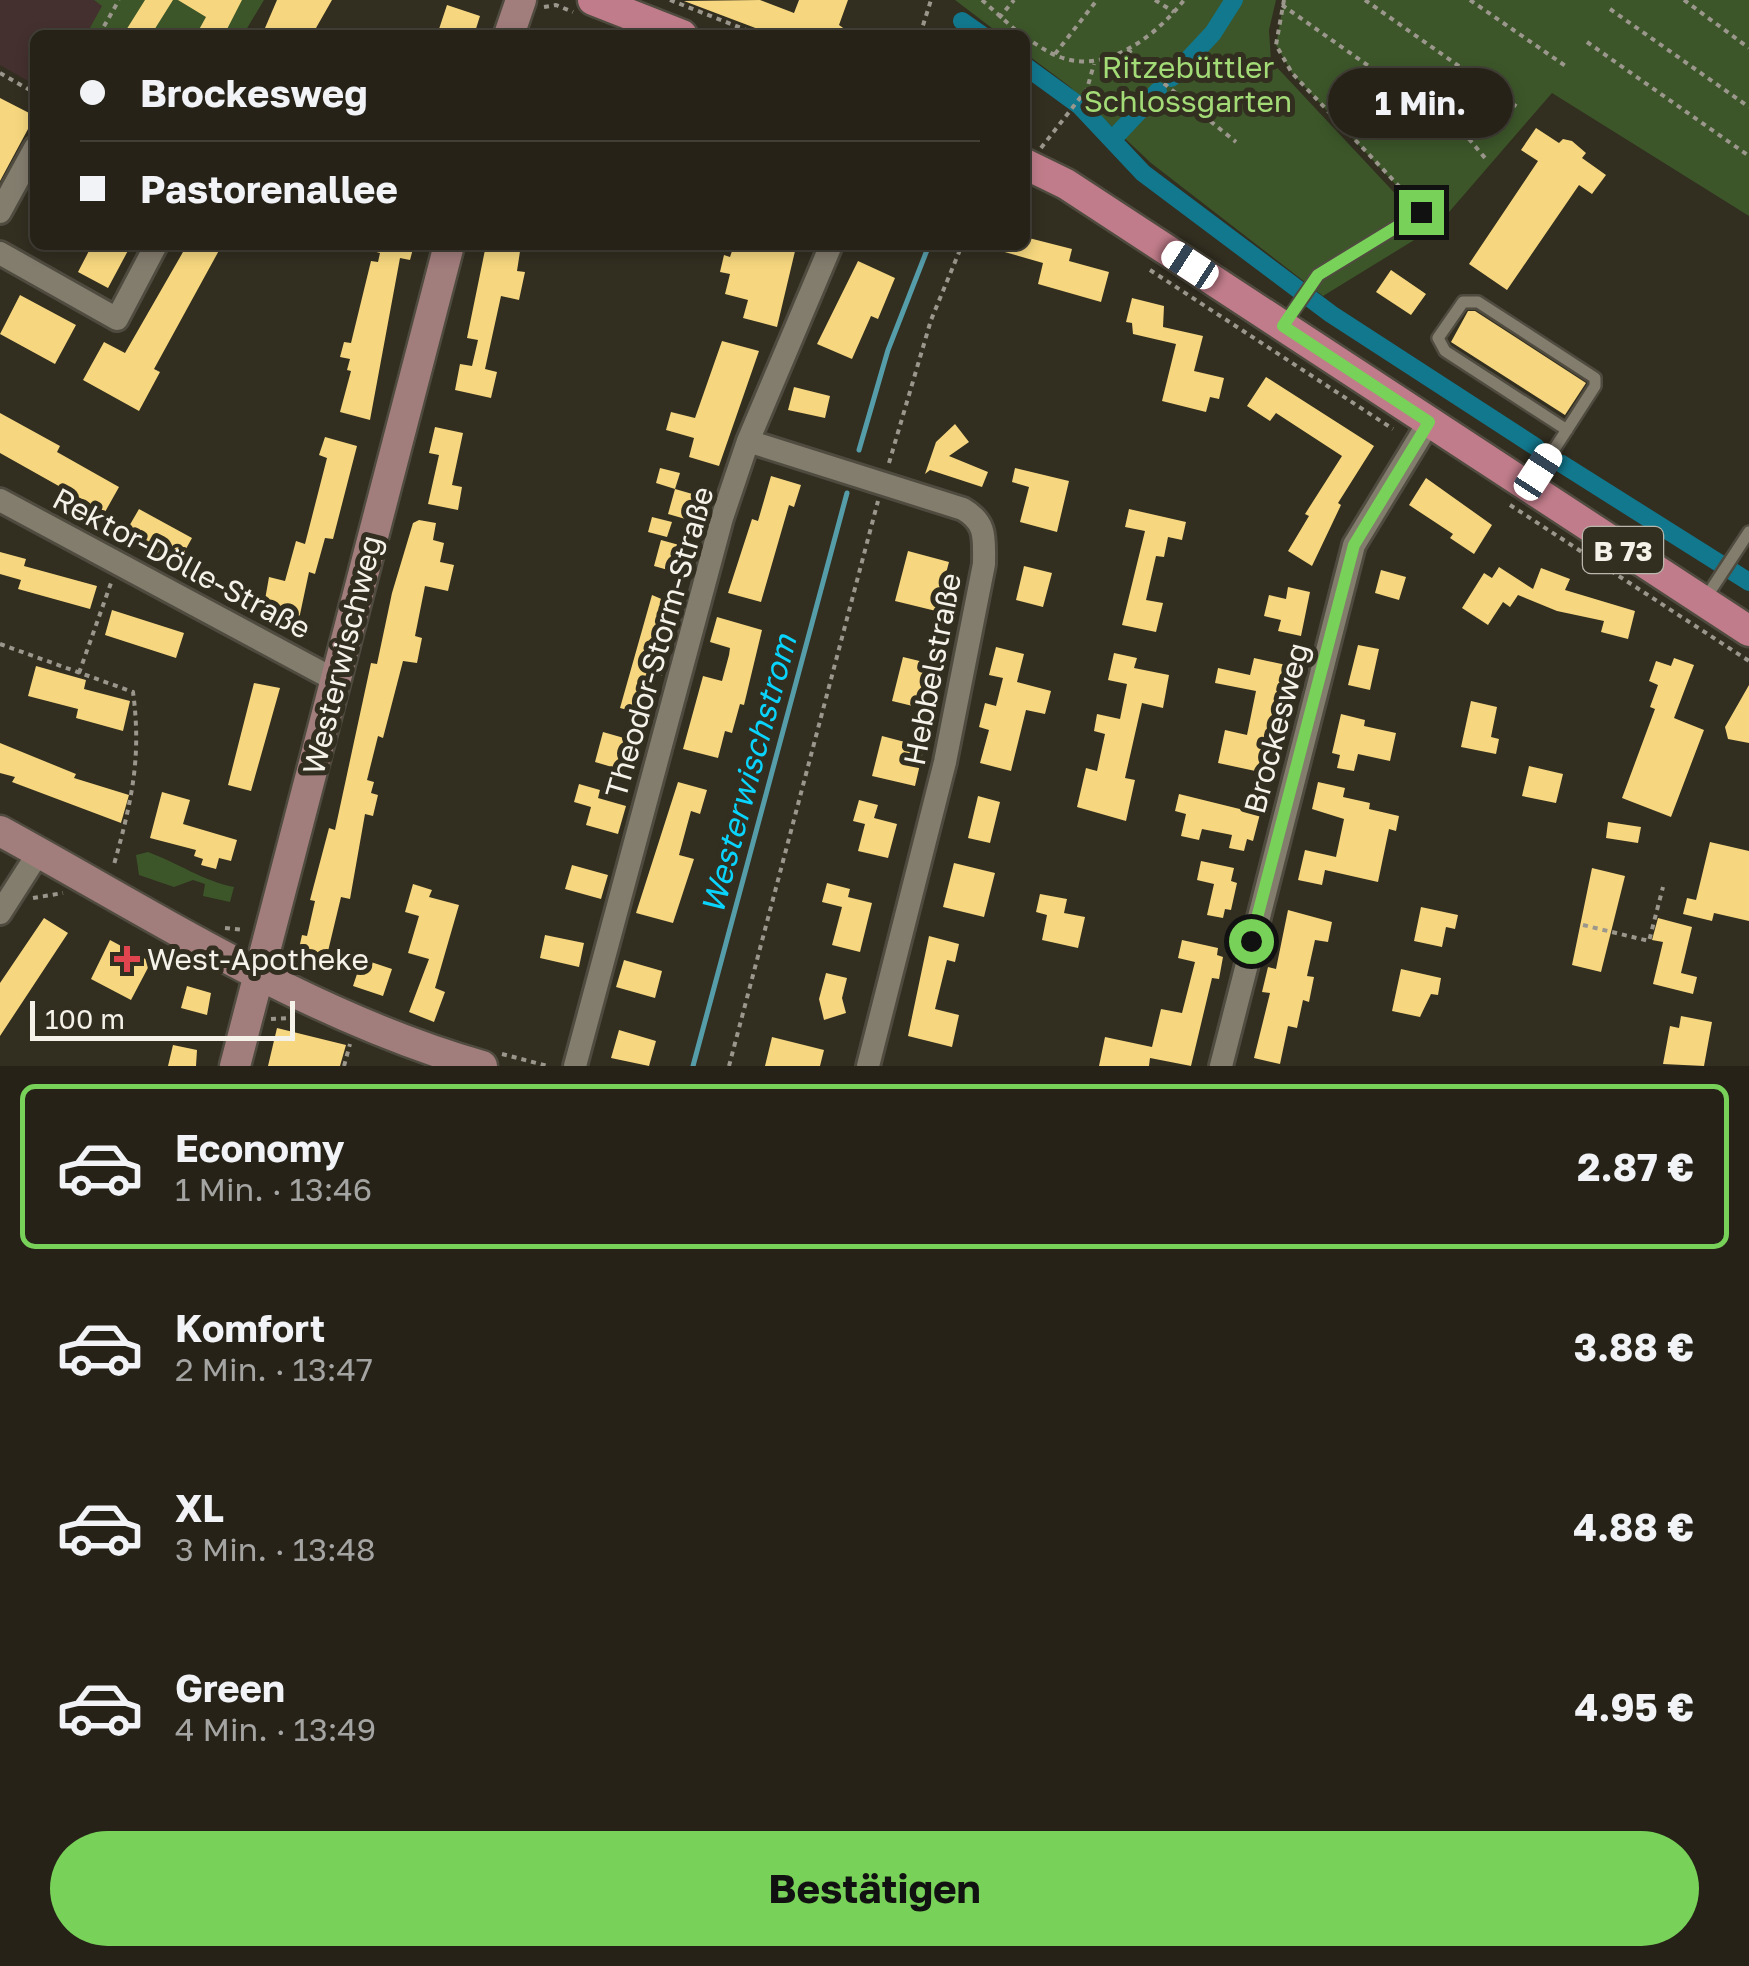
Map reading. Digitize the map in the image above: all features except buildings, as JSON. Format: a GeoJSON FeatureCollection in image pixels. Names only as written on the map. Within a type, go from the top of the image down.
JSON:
{"type":"FeatureCollection","features":[{"type":"Feature","properties":{"kind":"main road"},"geometry":{"type":"LineString","coordinates":[[593,0],[669,30]]}},
{"type":"Feature","properties":{"kind":"main road","name":"B 73"},"geometry":{"type":"LineString","coordinates":[[1033,156],[1066,184],[1290,315],[1423,433],[1528,488],[1708,595],[1749,631]]}},
{"type":"Feature","properties":{"kind":"street"},"geometry":{"type":"LineString","coordinates":[[513,30],[530,6]]}},
{"type":"Feature","properties":{"kind":"street"},"geometry":{"type":"LineString","coordinates":[[0,212],[30,157]]}},
{"type":"Feature","properties":{"kind":"street"},"geometry":{"type":"LineString","coordinates":[[0,253],[117,318],[153,250]]}},
{"type":"Feature","properties":{"kind":"street","name":"Westerwischweg"},"geometry":{"type":"LineString","coordinates":[[235,1066],[448,250]]}},
{"type":"Feature","properties":{"kind":"street","name":"Theodor-Storm-Straße"},"geometry":{"type":"LineString","coordinates":[[575,1066],[697,603],[748,441],[829,250]]}},
{"type":"Feature","properties":{"kind":"street","name":"Brockesweg"},"geometry":{"type":"LineString","coordinates":[[1221,1066],[1354,545],[1423,433]]}},
{"type":"Feature","properties":{"kind":"street","name":"Hebbelstraße"},"geometry":{"type":"LineString","coordinates":[[748,441],[978,518],[984,530],[984,564],[945,762],[868,1066]]}},
{"type":"Feature","properties":{"kind":"street","name":"Rektor-Dölle-Straße"},"geometry":{"type":"LineString","coordinates":[[0,500],[334,680]]}},
{"type":"Feature","properties":{"kind":"street"},"geometry":{"type":"LineString","coordinates":[[0,830],[258,978],[436,1053],[482,1066]]}},
{"type":"Feature","properties":{"kind":"street"},"geometry":{"type":"LineString","coordinates":[[0,914],[40,852]]}},
{"type":"Feature","properties":{"kind":"lane"},"geometry":{"type":"LineString","coordinates":[[1290,315],[1318,275],[1421,212]]}},
{"type":"Feature","properties":{"kind":"lane"},"geometry":{"type":"LineString","coordinates":[[1528,488],[1595,386],[1594,369],[1533,329],[1478,302],[1464,302],[1438,338],[1446,351],[1566,430]]}},
{"type":"Feature","properties":{"kind":"lane"},"geometry":{"type":"LineString","coordinates":[[1708,595],[1749,532]]}},
{"type":"Feature","properties":{"kind":"path"},"geometry":{"type":"LineString","coordinates":[[102,30],[119,0],[127,5]]}},
{"type":"Feature","properties":{"kind":"path"},"geometry":{"type":"LineString","coordinates":[[670,0],[746,30]]}},
{"type":"Feature","properties":{"kind":"path"},"geometry":{"type":"LineString","coordinates":[[921,30],[930,0]]}},
{"type":"Feature","properties":{"kind":"path"},"geometry":{"type":"LineString","coordinates":[[982,0],[1015,30]]}},
{"type":"Feature","properties":{"kind":"path"},"geometry":{"type":"LineString","coordinates":[[1000,18],[1014,0]]}},
{"type":"Feature","properties":{"kind":"path"},"geometry":{"type":"LineString","coordinates":[[1054,54],[1098,0]]}},
{"type":"Feature","properties":{"kind":"path"},"geometry":{"type":"LineString","coordinates":[[1154,0],[1174,12]]}},
{"type":"Feature","properties":{"kind":"path"},"geometry":{"type":"LineString","coordinates":[[1030,40],[1054,54],[1095,62],[1128,49],[1184,0]]}},
{"type":"Feature","properties":{"kind":"path"},"geometry":{"type":"LineString","coordinates":[[1366,0],[1520,109]]}},
{"type":"Feature","properties":{"kind":"path"},"geometry":{"type":"LineString","coordinates":[[1470,0],[1567,67]]}},
{"type":"Feature","properties":{"kind":"path"},"geometry":{"type":"LineString","coordinates":[[1684,0],[1749,48]]}},
{"type":"Feature","properties":{"kind":"path"},"geometry":{"type":"LineString","coordinates":[[1421,212],[1292,73],[1276,45],[1283,2],[1464,132],[1485,158]]}},
{"type":"Feature","properties":{"kind":"path"},"geometry":{"type":"LineString","coordinates":[[530,6],[558,6]]}},
{"type":"Feature","properties":{"kind":"path"},"geometry":{"type":"LineString","coordinates":[[1610,9],[1749,107]]}},
{"type":"Feature","properties":{"kind":"path"},"geometry":{"type":"LineString","coordinates":[[1587,42],[1749,156]]}},
{"type":"Feature","properties":{"kind":"path"},"geometry":{"type":"LineString","coordinates":[[1128,49],[1140,64],[1236,142]]}},
{"type":"Feature","properties":{"kind":"path"},"geometry":{"type":"LineString","coordinates":[[1033,156],[1087,89],[1095,62]]}},
{"type":"Feature","properties":{"kind":"path"},"geometry":{"type":"LineString","coordinates":[[0,73],[30,90]]}},
{"type":"Feature","properties":{"kind":"path"},"geometry":{"type":"LineString","coordinates":[[729,1066],[884,484],[931,320],[960,250]]}},
{"type":"Feature","properties":{"kind":"path"},"geometry":{"type":"LineString","coordinates":[[1149,269],[1274,355],[1423,433]]}},
{"type":"Feature","properties":{"kind":"path"},"geometry":{"type":"LineString","coordinates":[[1498,497],[1749,661]]}},
{"type":"Feature","properties":{"kind":"path"},"geometry":{"type":"LineString","coordinates":[[78,673],[119,564]]}},
{"type":"Feature","properties":{"kind":"path"},"geometry":{"type":"LineString","coordinates":[[0,644],[133,692],[138,721],[135,790],[112,868]]}},
{"type":"Feature","properties":{"kind":"path"},"geometry":{"type":"LineString","coordinates":[[1583,925],[1649,941],[1663,887]]}},
{"type":"Feature","properties":{"kind":"path"},"geometry":{"type":"LineString","coordinates":[[12,890],[30,899],[72,891]]}},
{"type":"Feature","properties":{"kind":"path"},"geometry":{"type":"LineString","coordinates":[[344,1066],[351,1039]]}},
{"type":"Feature","properties":{"kind":"shaded area"},"geometry":{"type":"Polygon","coordinates":[[[0,0],[94,0],[103,6],[89,30],[30,30],[30,82],[0,65],[0,0]]]}},
{"type":"Feature","properties":{"kind":"green space"},"geometry":{"type":"Polygon","coordinates":[[[94,0],[264,0],[246,30],[89,30],[102,6],[94,0]]]}},
{"type":"Feature","properties":{"kind":"green space","name":"Ritzebüttler Schlossgarten"},"geometry":{"type":"Polygon","coordinates":[[[955,0],[1276,0],[1269,30],[1271,61],[1404,203],[1424,234],[1323,296],[1151,163],[1069,86],[1030,57],[1030,30],[994,30],[955,0]]]}},
{"type":"Feature","properties":{"kind":"green space"},"geometry":{"type":"Polygon","coordinates":[[[1284,0],[1749,0],[1749,216],[1552,93],[1443,219],[1421,212],[1292,73],[1276,45],[1284,0]]]}},
{"type":"Feature","properties":{"kind":"green space"},"geometry":{"type":"Polygon","coordinates":[[[148,852],[234,887],[230,902],[203,896],[205,884],[193,880],[174,887],[139,875],[136,855],[148,852]]]}},
{"type":"Feature","properties":{"kind":"waterway"},"geometry":{"type":"LineString","coordinates":[[1171,78],[1213,33],[1234,0]]}},
{"type":"Feature","properties":{"kind":"waterway"},"geometry":{"type":"LineString","coordinates":[[962,21],[975,30]]}},
{"type":"Feature","properties":{"kind":"waterway"},"geometry":{"type":"LineString","coordinates":[[1030,70],[1080,106],[1143,173],[1331,314],[1536,447]]}},
{"type":"Feature","properties":{"kind":"waterway"},"geometry":{"type":"LineString","coordinates":[[1112,140],[1158,91]]}},
{"type":"Feature","properties":{"kind":"waterway","name":"Westerwischstrom"},"geometry":{"type":"LineString","coordinates":[[859,450],[888,350],[927,250]]}},
{"type":"Feature","properties":{"kind":"waterway"},"geometry":{"type":"LineString","coordinates":[[1562,464],[1749,582]]}},
{"type":"Feature","properties":{"kind":"waterway","name":"Westerwischstrom"},"geometry":{"type":"LineString","coordinates":[[693,1066],[847,493]]}},
{"type":"Feature","properties":{"kind":"place","name":"West-Apotheke"},"geometry":{"type":"Point","coordinates":[127,959]}},
{"type":"Feature","properties":{"kind":"route"},"geometry":{"type":"LineString","coordinates":[[1251,941],[1354,545],[1429,422],[1283,326],[1318,275],[1421,212]]}}]}
